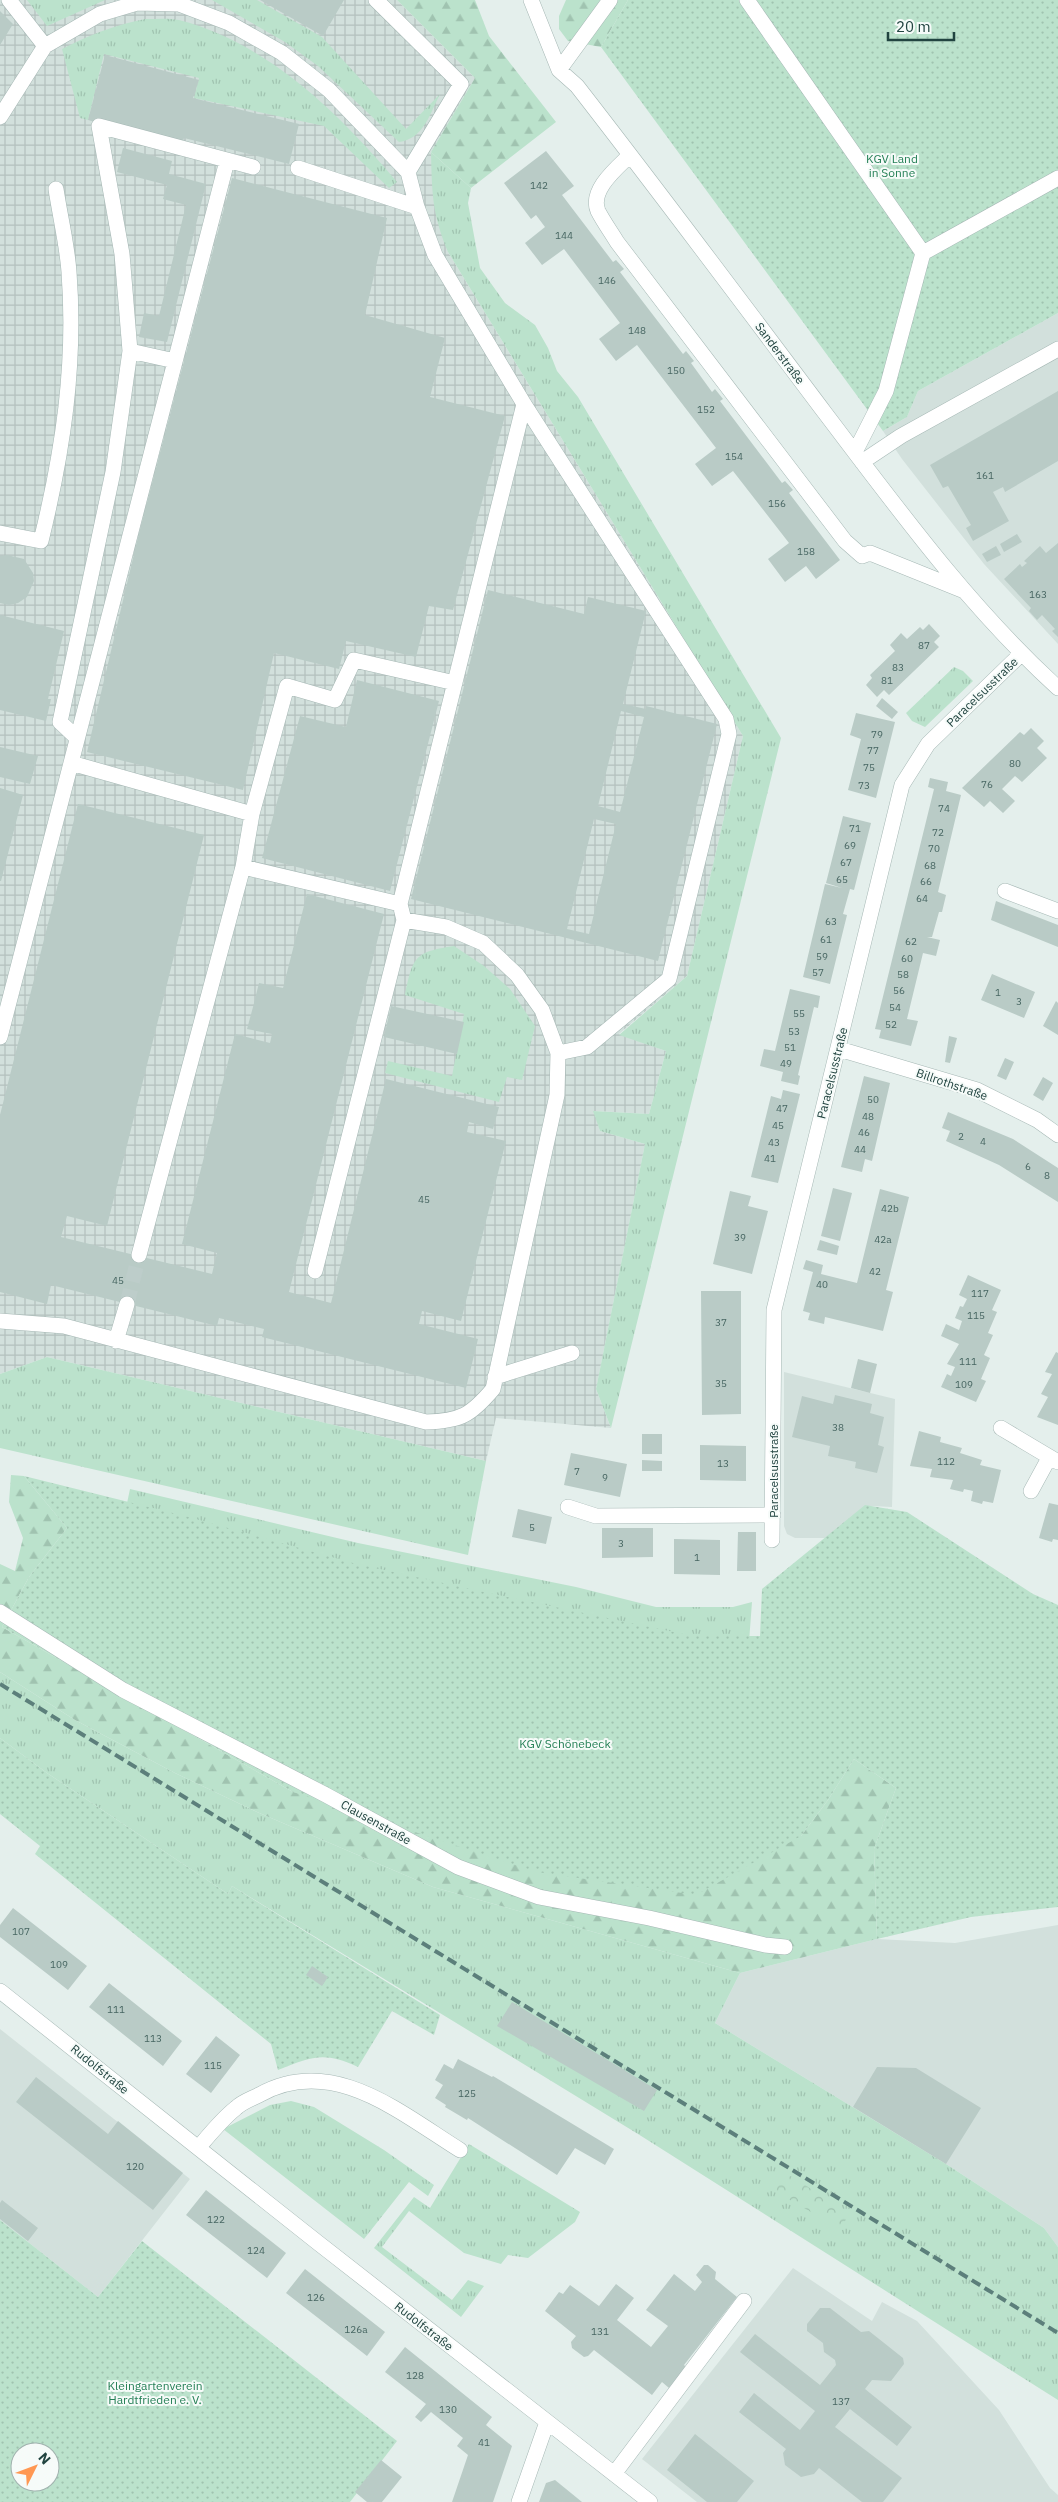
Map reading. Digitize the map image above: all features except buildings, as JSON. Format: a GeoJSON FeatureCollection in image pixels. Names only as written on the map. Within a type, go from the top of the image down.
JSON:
{"type":"FeatureCollection","features":[{"type":"Feature","properties":{"kind":"street"},"geometry":{"type":"LineString","coordinates":[[9,0],[44,46]]}},
{"type":"Feature","properties":{"kind":"street"},"geometry":{"type":"LineString","coordinates":[[376,0],[461,84],[408,172]]}},
{"type":"Feature","properties":{"kind":"street","name":"Sanderstraße"},"geometry":{"type":"LineString","coordinates":[[531,0],[559,70],[577,86],[630,154],[859,457],[964,591],[1021,654],[1058,688]]}},
{"type":"Feature","properties":{"kind":"street"},"geometry":{"type":"LineString","coordinates":[[559,70],[610,0]]}},
{"type":"Feature","properties":{"kind":"street"},"geometry":{"type":"LineString","coordinates":[[747,0],[923,253]]}},
{"type":"Feature","properties":{"kind":"street"},"geometry":{"type":"LineString","coordinates":[[0,117],[44,46],[100,14],[138,3],[179,4],[229,23],[282,53],[329,90],[408,172],[417,207],[434,255],[524,404],[726,719],[729,734],[669,979],[587,1047],[558,1053]]}},
{"type":"Feature","properties":{"kind":"street"},"geometry":{"type":"LineString","coordinates":[[77,738],[60,722],[113,472],[130,351],[122,254],[99,126],[253,167]]}},
{"type":"Feature","properties":{"kind":"street"},"geometry":{"type":"LineString","coordinates":[[630,154],[605,181],[598,196],[597,209],[617,242],[845,541],[862,556],[870,553],[964,591]]}},
{"type":"Feature","properties":{"kind":"street"},"geometry":{"type":"LineString","coordinates":[[0,1037],[226,161]]}},
{"type":"Feature","properties":{"kind":"street"},"geometry":{"type":"LineString","coordinates":[[298,168],[417,207]]}},
{"type":"Feature","properties":{"kind":"street"},"geometry":{"type":"LineString","coordinates":[[859,457],[886,391],[923,253],[1058,178]]}},
{"type":"Feature","properties":{"kind":"street"},"geometry":{"type":"LineString","coordinates":[[0,533],[41,540],[58,470],[66,420],[72,336],[69,270],[56,189]]}},
{"type":"Feature","properties":{"kind":"street"},"geometry":{"type":"LineString","coordinates":[[859,457],[901,436],[1058,349]]}},
{"type":"Feature","properties":{"kind":"street"},"geometry":{"type":"LineString","coordinates":[[130,351],[174,361]]}},
{"type":"Feature","properties":{"kind":"street"},"geometry":{"type":"LineString","coordinates":[[314,1271],[404,920],[400,904],[524,404]]}},
{"type":"Feature","properties":{"kind":"street","name":"Paracelsusstraße"},"geometry":{"type":"LineString","coordinates":[[772,1540],[774,1310],[902,785],[928,744],[1021,654]]}},
{"type":"Feature","properties":{"kind":"street"},"geometry":{"type":"LineString","coordinates":[[139,1256],[243,867],[252,814],[287,686],[335,700],[354,660],[455,683]]}},
{"type":"Feature","properties":{"kind":"street"},"geometry":{"type":"LineString","coordinates":[[70,763],[252,814]]}},
{"type":"Feature","properties":{"kind":"street"},"geometry":{"type":"LineString","coordinates":[[243,867],[400,904]]}},
{"type":"Feature","properties":{"kind":"street"},"geometry":{"type":"LineString","coordinates":[[1005,891],[1058,911]]}},
{"type":"Feature","properties":{"kind":"street"},"geometry":{"type":"LineString","coordinates":[[0,1321],[64,1326],[426,1422],[451,1421],[476,1409],[493,1389],[557,1095],[558,1053],[537,1003],[517,974],[483,943],[446,927],[404,920]]}},
{"type":"Feature","properties":{"kind":"street","name":"Billrothstraße"},"geometry":{"type":"LineString","coordinates":[[838,1048],[977,1090],[1037,1120],[1058,1135]]}},
{"type":"Feature","properties":{"kind":"street"},"geometry":{"type":"LineString","coordinates":[[116,1341],[127,1304]]}},
{"type":"Feature","properties":{"kind":"street"},"geometry":{"type":"LineString","coordinates":[[495,1377],[572,1353]]}},
{"type":"Feature","properties":{"kind":"street"},"geometry":{"type":"LineString","coordinates":[[1001,1428],[1054,1460],[1031,1491]]}},
{"type":"Feature","properties":{"kind":"street"},"geometry":{"type":"LineString","coordinates":[[568,1507],[596,1516],[772,1515]]}},
{"type":"Feature","properties":{"kind":"street","name":"Clausenstraße"},"geometry":{"type":"LineString","coordinates":[[0,1612],[122,1690],[326,1795],[458,1868],[539,1897],[649,1918],[765,1945],[785,1946]]}},
{"type":"Feature","properties":{"kind":"street","name":"Rudolfstraße"},"geometry":{"type":"LineString","coordinates":[[0,1991],[199,2147],[316,2242],[650,2502]]}},
{"type":"Feature","properties":{"kind":"street"},"geometry":{"type":"LineString","coordinates":[[199,2147],[236,2107],[275,2086],[315,2079],[347,2085],[377,2098],[460,2150]]}},
{"type":"Feature","properties":{"kind":"street"},"geometry":{"type":"LineString","coordinates":[[614,2474],[744,2301]]}},
{"type":"Feature","properties":{"kind":"street"},"geometry":{"type":"LineString","coordinates":[[519,2502],[547,2422]]}},
{"type":"Feature","properties":{"kind":"shaded area"},"geometry":{"type":"Polygon","coordinates":[[[0,0],[397,0],[475,78],[431,152],[448,252],[743,736],[687,976],[619,1034],[666,1051],[649,1114],[594,1111],[600,1131],[645,1144],[596,1389],[611,1428],[496,1418],[486,1461],[47,1357],[0,1374],[0,0]]]}},
{"type":"Feature","properties":{"kind":"shaded area"},"geometry":{"type":"Polygon","coordinates":[[[1058,313],[1058,644],[984,564],[902,459],[883,431],[907,417],[918,391],[1058,313]]]}},
{"type":"Feature","properties":{"kind":"shaded area"},"geometry":{"type":"Polygon","coordinates":[[[784,1372],[895,1399],[892,1507],[872,1506],[827,1538],[795,1538],[787,1534],[784,1526],[784,1372]]]}},
{"type":"Feature","properties":{"kind":"shaded area"},"geometry":{"type":"Polygon","coordinates":[[[1058,1925],[1058,2247],[1044,2228],[946,2164],[715,2023],[740,1973],[877,1939],[955,1943],[1058,1925]]]}},
{"type":"Feature","properties":{"kind":"shaded area"},"geometry":{"type":"Polygon","coordinates":[[[0,2029],[190,2179],[98,2297],[0,2220],[0,2029]]]}},
{"type":"Feature","properties":{"kind":"shaded area"},"geometry":{"type":"Polygon","coordinates":[[[793,2268],[872,2321],[882,2302],[917,2321],[999,2410],[1050,2488],[1058,2495],[1058,2502],[697,2502],[642,2459],[793,2268]]]}},
{"type":"Feature","properties":{"kind":"green space"},"geometry":{"type":"Polygon","coordinates":[[[27,0],[105,0],[47,26],[27,0]]]}},
{"type":"Feature","properties":{"kind":"green space"},"geometry":{"type":"Polygon","coordinates":[[[212,0],[257,0],[322,37],[406,129],[440,94],[420,131],[408,140],[399,142],[318,66],[285,42],[212,0]]]}},
{"type":"Feature","properties":{"kind":"green space"},"geometry":{"type":"Polygon","coordinates":[[[397,0],[475,0],[489,36],[556,122],[471,188],[431,152],[475,78],[397,0]]]}},
{"type":"Feature","properties":{"kind":"green space"},"geometry":{"type":"Polygon","coordinates":[[[566,0],[628,0],[601,47],[568,41],[559,29],[559,16],[566,0]]]}},
{"type":"Feature","properties":{"kind":"green space","name":"KGV Land in Sonne"},"geometry":{"type":"Polygon","coordinates":[[[628,0],[1058,0],[1058,313],[918,391],[907,417],[883,431],[601,47],[628,0]]]}},
{"type":"Feature","properties":{"kind":"green space"},"geometry":{"type":"Polygon","coordinates":[[[145,19],[179,20],[212,31],[243,45],[272,63],[326,107],[375,156],[397,182],[389,188],[324,126],[194,98],[199,78],[104,54],[88,120],[80,118],[62,49],[102,31],[145,19]]]}},
{"type":"Feature","properties":{"kind":"green space"},"geometry":{"type":"Polygon","coordinates":[[[431,152],[471,188],[468,203],[480,268],[505,303],[535,325],[548,348],[557,371],[578,397],[781,738],[611,1428],[596,1389],[645,1144],[600,1131],[593,1111],[649,1114],[666,1051],[619,1035],[687,976],[743,736],[448,252],[439,226],[434,203],[431,152]]]}},
{"type":"Feature","properties":{"kind":"green space"},"geometry":{"type":"Polygon","coordinates":[[[954,667],[963,671],[973,681],[925,727],[912,721],[906,713],[954,667]]]}},
{"type":"Feature","properties":{"kind":"green space"},"geometry":{"type":"Polygon","coordinates":[[[454,946],[484,966],[510,989],[535,1026],[522,1080],[507,1077],[499,1102],[385,1073],[388,1061],[452,1076],[464,1014],[405,995],[410,972],[417,959],[431,951],[454,946]]]}},
{"type":"Feature","properties":{"kind":"green space"},"geometry":{"type":"Polygon","coordinates":[[[47,1357],[486,1461],[468,1555],[0,1448],[0,1374],[47,1357]]]}},
{"type":"Feature","properties":{"kind":"green space"},"geometry":{"type":"Polygon","coordinates":[[[11,1475],[24,1476],[67,1528],[29,1577],[2,1627],[293,1792],[801,1836],[828,1800],[854,1759],[896,1788],[874,1849],[877,1939],[740,1973],[433,1887],[257,1812],[175,1773],[75,1720],[0,1672],[0,1564],[15,1571],[23,1538],[9,1502],[11,1475]]]}},
{"type":"Feature","properties":{"kind":"green space","name":"KGV Schönebeck"},"geometry":{"type":"Polygon","coordinates":[[[24,1476],[185,1516],[353,1563],[693,1636],[760,1636],[762,1589],[865,1505],[907,1512],[1033,1594],[1058,1605],[1058,1907],[971,1917],[877,1939],[874,1849],[896,1788],[854,1759],[828,1800],[801,1836],[696,1895],[537,1872],[293,1792],[2,1627],[29,1577],[67,1528],[24,1476]]]}},
{"type":"Feature","properties":{"kind":"green space"},"geometry":{"type":"Polygon","coordinates":[[[130,1489],[358,1543],[576,1587],[656,1607],[733,1607],[752,1602],[749,1642],[648,1638],[126,1508],[130,1489]]]}},
{"type":"Feature","properties":{"kind":"green space"},"geometry":{"type":"Polygon","coordinates":[[[0,1672],[75,1720],[175,1773],[257,1812],[433,1887],[740,1973],[715,2023],[946,2164],[1044,2228],[1058,2247],[1058,2400],[638,2134],[232,1886],[228,1894],[47,1773],[0,1738],[0,1672]]]}},
{"type":"Feature","properties":{"kind":"green space"},"geometry":{"type":"Polygon","coordinates":[[[0,1738],[47,1773],[228,1894],[232,1886],[440,2015],[434,2035],[392,2011],[358,2067],[326,2057],[309,2059],[278,2070],[271,2044],[35,1854],[40,1846],[0,1814],[0,1738]]]}},
{"type":"Feature","properties":{"kind":"green space"},"geometry":{"type":"Polygon","coordinates":[[[291,2101],[314,2107],[384,2150],[434,2185],[428,2196],[409,2182],[364,2239],[223,2129],[270,2105],[291,2101]]]}},
{"type":"Feature","properties":{"kind":"green space"},"geometry":{"type":"Polygon","coordinates":[[[469,2144],[580,2212],[575,2222],[528,2258],[508,2255],[501,2264],[464,2253],[409,2211],[382,2247],[452,2300],[468,2280],[484,2286],[461,2317],[374,2248],[414,2197],[430,2208],[469,2144]]]}},
{"type":"Feature","properties":{"kind":"green space"},"geometry":{"type":"Polygon","coordinates":[[[784,2172],[850,2213],[840,2229],[773,2190],[784,2172]]]}},
{"type":"Feature","properties":{"kind":"green space","name":"Kleingartenverein Hardtfrieden e. V."},"geometry":{"type":"Polygon","coordinates":[[[0,2220],[98,2297],[142,2241],[397,2441],[350,2502],[0,2502],[0,2220]]]}},
{"type":"Feature","properties":{"kind":"tunnel"},"geometry":{"type":"LineString","coordinates":[[127,1304],[139,1255]]}},
{"type":"Feature","properties":{"kind":"railway"},"geometry":{"type":"LineString","coordinates":[[0,1684],[1058,2333]]}}]}
